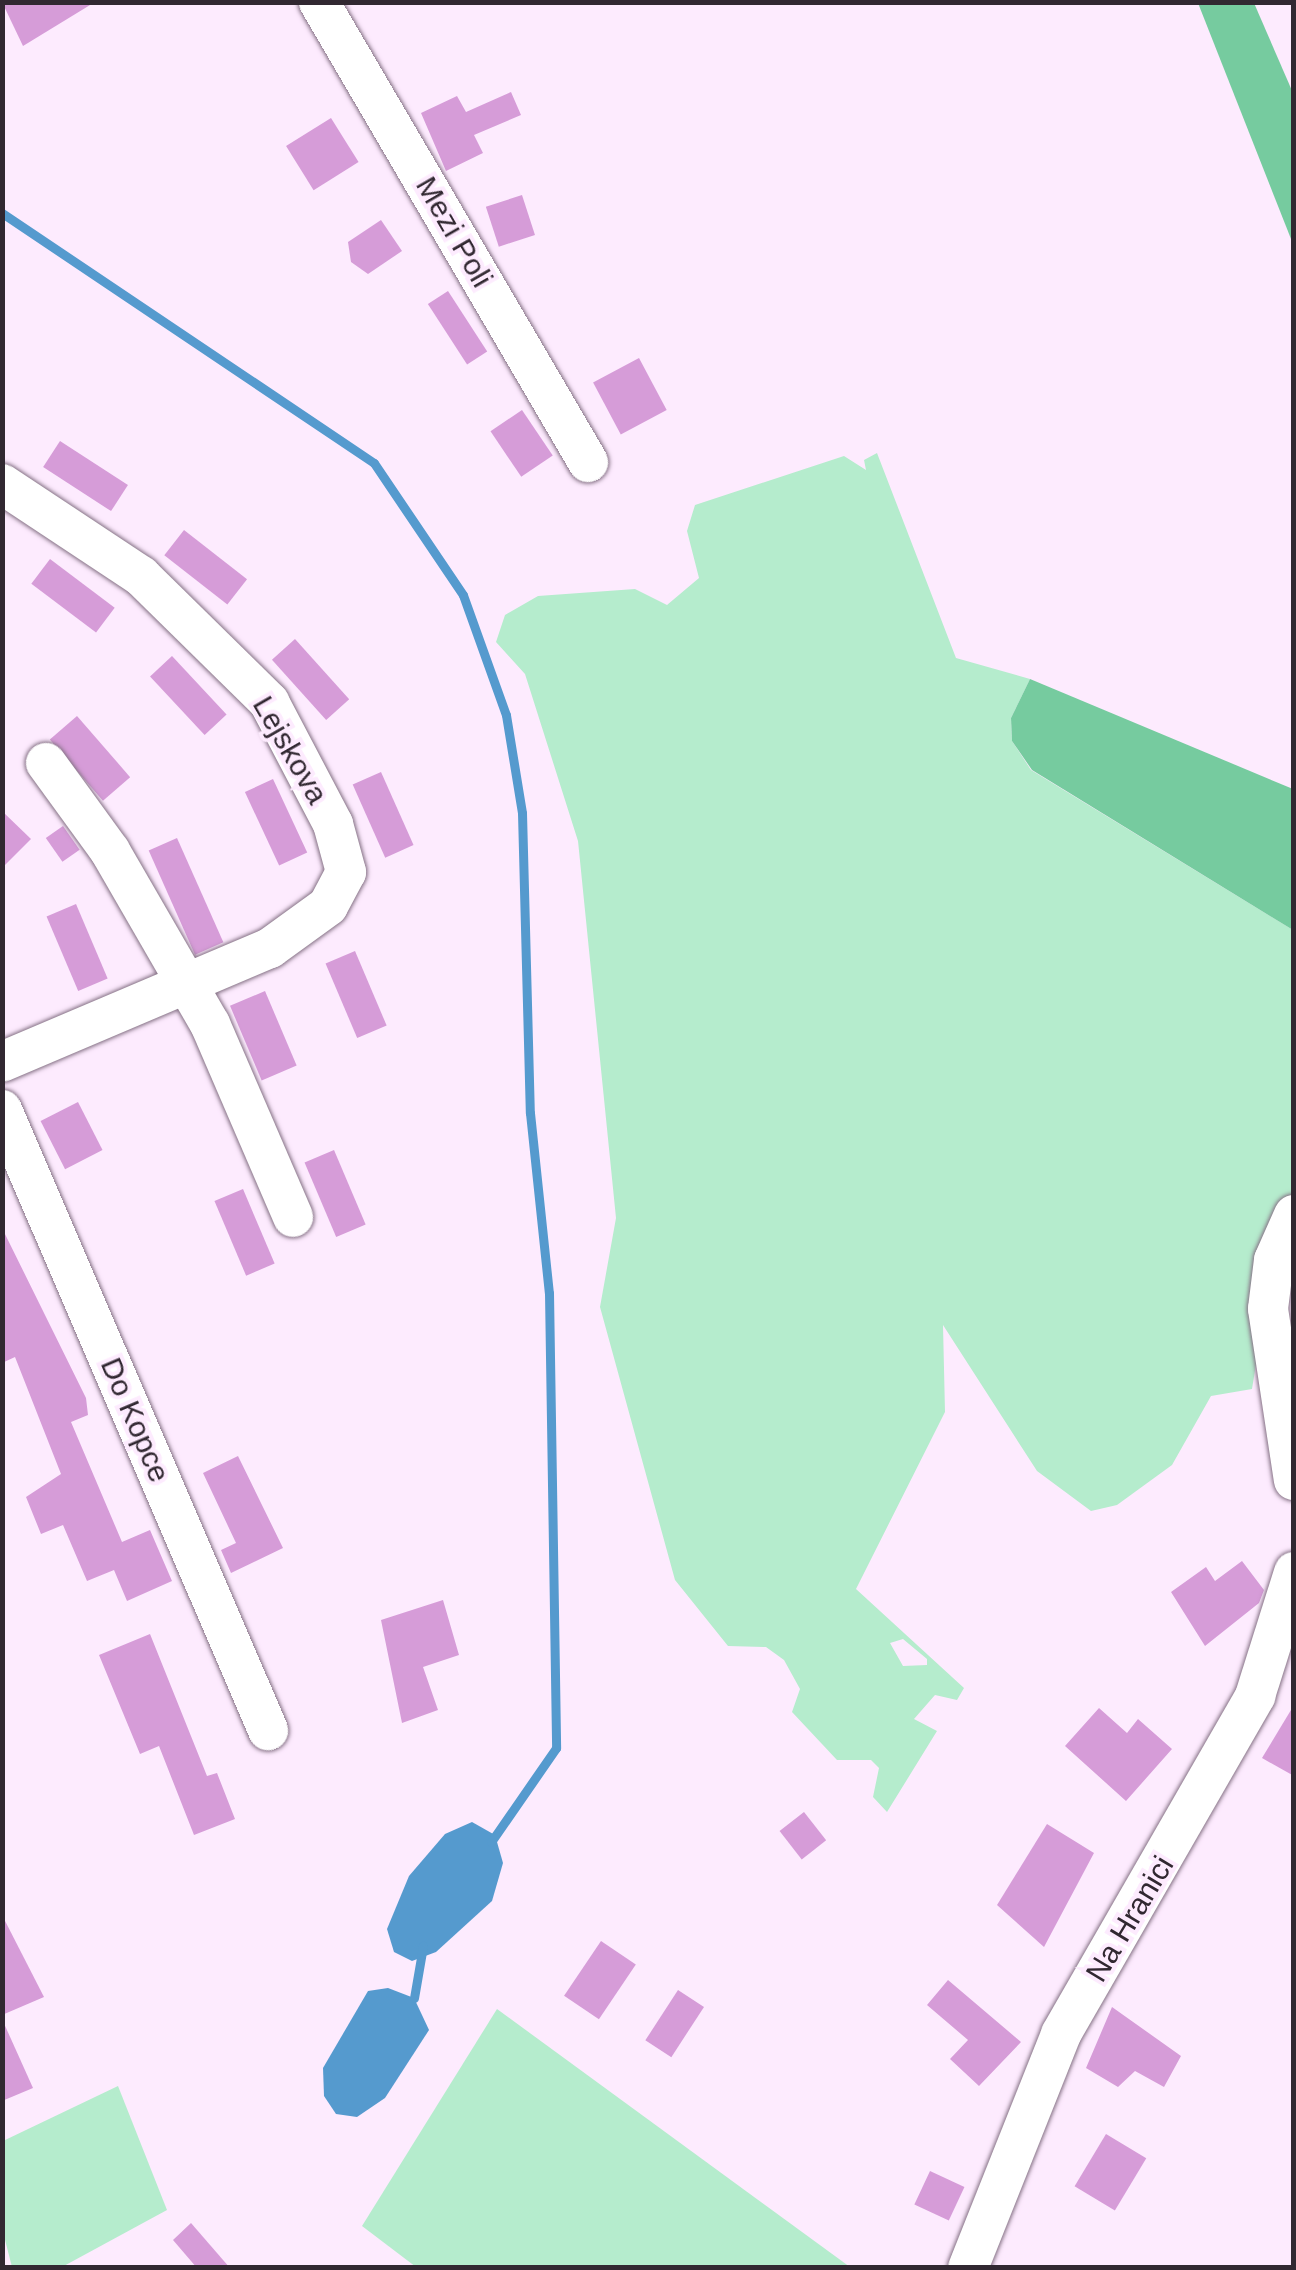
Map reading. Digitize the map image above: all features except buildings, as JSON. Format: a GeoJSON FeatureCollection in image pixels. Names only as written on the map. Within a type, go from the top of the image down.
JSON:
{"type":"FeatureCollection","features":[{"type":"Feature","properties":{"kind":"street","name":"Mezi Poli"},"geometry":{"type":"LineString","coordinates":[[319,2],[588,462]]}},
{"type":"Feature","properties":{"kind":"street","name":"Lejskova"},"geometry":{"type":"LineString","coordinates":[[2,484],[141,576],[269,702],[333,824],[346,872],[328,906],[270,948],[2,1062]]}},
{"type":"Feature","properties":{"kind":"street"},"geometry":{"type":"LineString","coordinates":[[46,762],[186,985],[293,1217]]}},
{"type":"Feature","properties":{"kind":"street","name":"Do Kopce"},"geometry":{"type":"LineString","coordinates":[[2,1110],[268,1730]]}},
{"type":"Feature","properties":{"kind":"street"},"geometry":{"type":"LineString","coordinates":[[1294,1215],[1274,1260],[1268,1309],[1294,1480]]}},
{"type":"Feature","properties":{"kind":"street","name":"Na Hranici"},"geometry":{"type":"LineString","coordinates":[[968,2268],[1062,2034],[1255,1696],[1294,1572]]}},
{"type":"Feature","properties":{"kind":"green space"},"geometry":{"type":"Polygon","coordinates":[[[1198,3],[1254,3],[1293,93],[1293,244],[1198,3]]]}},
{"type":"Feature","properties":{"kind":"green space"},"geometry":{"type":"Polygon","coordinates":[[[877,453],[956,658],[1030,679],[1011,718],[1012,741],[1031,770],[1293,930],[1293,1192],[1281,1212],[1252,1389],[1211,1396],[1172,1465],[1117,1505],[1091,1511],[1037,1471],[943,1325],[945,1412],[856,1589],[964,1688],[957,1700],[935,1695],[914,1719],[937,1731],[887,1812],[873,1797],[879,1768],[871,1760],[837,1760],[792,1712],[800,1689],[784,1660],[766,1647],[728,1646],[675,1580],[600,1307],[616,1218],[578,841],[525,674],[496,642],[505,615],[538,596],[635,589],[667,605],[699,578],[687,531],[695,505],[844,456],[866,470],[864,460],[877,453]],[[903,1639],[890,1643],[903,1666],[927,1665],[927,1659],[903,1639]]]}},
{"type":"Feature","properties":{"kind":"green space"},"geometry":{"type":"Polygon","coordinates":[[[1030,679],[1293,789],[1293,930],[1032,770],[1012,741],[1011,718],[1030,679]]]}},
{"type":"Feature","properties":{"kind":"green space"},"geometry":{"type":"Polygon","coordinates":[[[497,2009],[850,2267],[416,2267],[362,2226],[497,2009]]]}},
{"type":"Feature","properties":{"kind":"green space"},"geometry":{"type":"Polygon","coordinates":[[[118,2086],[167,2210],[62,2267],[12,2267],[3,2232],[3,2141],[118,2086]]]}},
{"type":"Feature","properties":{"kind":"water"},"geometry":{"type":"Polygon","coordinates":[[[472,1822],[495,1835],[503,1863],[492,1901],[436,1952],[412,1961],[394,1952],[387,1929],[409,1876],[445,1834],[472,1822]]]}},
{"type":"Feature","properties":{"kind":"water"},"geometry":{"type":"Polygon","coordinates":[[[388,1988],[414,1998],[429,2030],[385,2098],[357,2117],[336,2114],[324,2096],[323,2068],[368,1991],[388,1988]]]}},
{"type":"Feature","properties":{"kind":"waterway"},"geometry":{"type":"LineString","coordinates":[[2,213],[374,463],[463,595],[506,715],[522,813],[530,1113],[549,1293],[556,1748],[491,1842]]}},
{"type":"Feature","properties":{"kind":"waterway"},"geometry":{"type":"LineString","coordinates":[[414,1998],[423,1946]]}}]}
